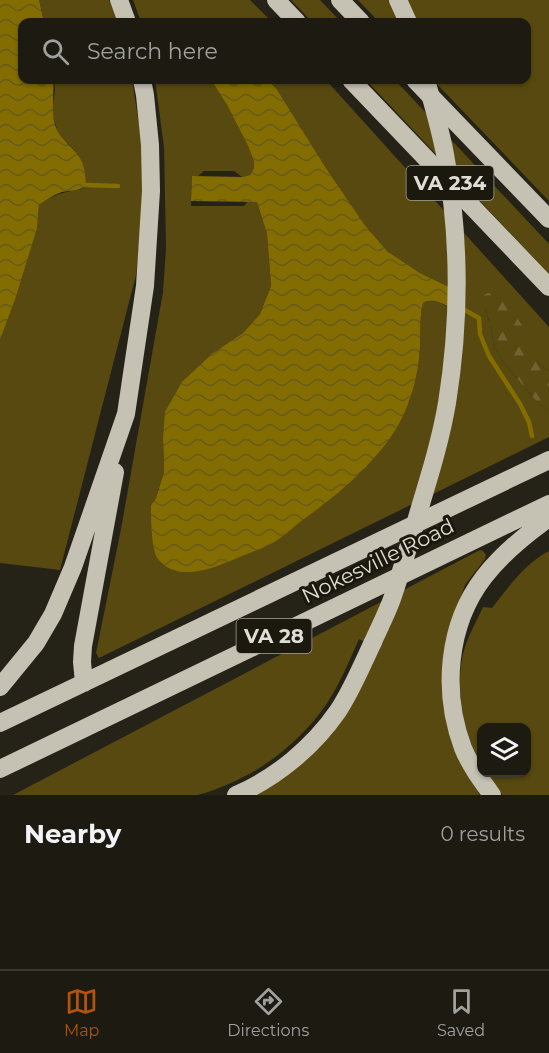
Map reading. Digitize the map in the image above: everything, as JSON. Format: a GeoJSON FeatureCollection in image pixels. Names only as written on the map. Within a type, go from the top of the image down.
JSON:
{"type":"FeatureCollection","features":[{"type":"Feature","properties":{"kind":"highway"},"geometry":{"type":"LineString","coordinates":[[119,0],[126,18]]}},
{"type":"Feature","properties":{"kind":"highway"},"geometry":{"type":"LineString","coordinates":[[276,0],[293,18]]}},
{"type":"Feature","properties":{"kind":"highway"},"geometry":{"type":"LineString","coordinates":[[340,0],[357,18]]}},
{"type":"Feature","properties":{"kind":"highway"},"geometry":{"type":"LineString","coordinates":[[398,0],[406,18]]}},
{"type":"Feature","properties":{"kind":"highway"},"geometry":{"type":"LineString","coordinates":[[84,683],[83,646],[126,414],[145,286],[152,190],[150,144],[142,84]]}},
{"type":"Feature","properties":{"kind":"highway","name":"VA 234"},"geometry":{"type":"LineString","coordinates":[[355,84],[549,287]]}},
{"type":"Feature","properties":{"kind":"highway","name":"VA 234"},"geometry":{"type":"LineString","coordinates":[[419,84],[549,219]]}},
{"type":"Feature","properties":{"kind":"highway"},"geometry":{"type":"LineString","coordinates":[[236,795],[248,790],[297,756],[317,737],[346,696],[392,598],[437,450],[447,405],[452,364],[455,324],[455,238],[445,155],[427,84]]}},
{"type":"Feature","properties":{"kind":"highway"},"geometry":{"type":"LineString","coordinates":[[0,687],[36,643],[53,614],[73,567],[126,414]]}},
{"type":"Feature","properties":{"kind":"highway","name":"Nokesville Road"},"geometry":{"type":"LineString","coordinates":[[0,723],[549,460]]}},
{"type":"Feature","properties":{"kind":"highway","name":"Nokesville Road"},"geometry":{"type":"LineString","coordinates":[[0,769],[549,504]]}},
{"type":"Feature","properties":{"kind":"highway"},"geometry":{"type":"LineString","coordinates":[[492,795],[464,749],[456,725],[450,680],[457,630],[462,615],[483,578],[497,561],[549,518]]}},
{"type":"Feature","properties":{"kind":"green space"},"geometry":{"type":"Polygon","coordinates":[[[39,0],[109,0],[116,18],[43,18],[39,0]]]}},
{"type":"Feature","properties":{"kind":"green space"},"geometry":{"type":"Polygon","coordinates":[[[133,0],[250,0],[268,18],[140,18],[133,0]]]}},
{"type":"Feature","properties":{"kind":"green space"},"geometry":{"type":"Polygon","coordinates":[[[291,0],[320,0],[337,18],[308,18],[291,0]]]}},
{"type":"Feature","properties":{"kind":"green space"},"geometry":{"type":"Polygon","coordinates":[[[358,0],[549,0],[549,201],[437,84],[531,84],[531,18],[375,18],[358,0]]]}},
{"type":"Feature","properties":{"kind":"green space"},"geometry":{"type":"Polygon","coordinates":[[[54,84],[133,84],[144,156],[143,211],[136,275],[60,570],[0,563],[0,340],[37,229],[39,205],[54,196],[82,189],[75,151],[58,133],[52,113],[54,84]]]}},
{"type":"Feature","properties":{"kind":"green space"},"geometry":{"type":"Polygon","coordinates":[[[156,84],[214,84],[248,146],[254,168],[250,175],[242,177],[234,171],[204,171],[198,176],[192,176],[191,206],[244,206],[248,201],[257,202],[267,234],[271,286],[260,314],[243,333],[213,353],[163,438],[164,472],[156,498],[151,505],[153,537],[409,402],[419,357],[423,303],[438,302],[462,316],[445,285],[420,273],[387,251],[364,224],[272,84],[330,84],[549,327],[549,371],[538,361],[530,339],[485,308],[494,347],[504,363],[536,401],[549,411],[549,437],[99,658],[96,653],[121,529],[163,292],[166,248],[164,147],[156,84]]]}},
{"type":"Feature","properties":{"kind":"green space"},"geometry":{"type":"Polygon","coordinates":[[[370,84],[399,84],[549,244],[549,274],[370,84]]]}},
{"type":"Feature","properties":{"kind":"green space"},"geometry":{"type":"Polygon","coordinates":[[[488,293],[501,299],[515,316],[528,335],[538,361],[549,371],[549,411],[536,401],[504,363],[494,347],[485,308],[484,295],[488,293]]]}},
{"type":"Feature","properties":{"kind":"green space"},"geometry":{"type":"Polygon","coordinates":[[[481,550],[486,555],[485,559],[465,585],[451,625],[450,736],[456,754],[480,795],[249,795],[281,777],[377,648],[359,639],[332,696],[308,727],[295,741],[266,764],[233,782],[198,795],[13,795],[478,551],[481,550]]]}},
{"type":"Feature","properties":{"kind":"green space"},"geometry":{"type":"Polygon","coordinates":[[[549,551],[549,795],[502,795],[489,777],[531,777],[531,723],[477,723],[477,756],[462,711],[460,681],[463,654],[483,607],[492,608],[511,584],[540,556],[549,551]]]}},
{"type":"Feature","properties":{"kind":"water"},"geometry":{"type":"Polygon","coordinates":[[[0,0],[39,0],[43,18],[18,18],[18,84],[53,84],[55,125],[60,135],[82,162],[86,185],[77,190],[59,193],[39,205],[37,229],[0,340],[0,0]]]}},
{"type":"Feature","properties":{"kind":"water"},"geometry":{"type":"Polygon","coordinates":[[[214,84],[272,84],[276,88],[364,224],[387,251],[420,273],[452,289],[463,316],[438,302],[423,303],[419,360],[407,407],[381,450],[348,484],[271,544],[210,568],[187,572],[167,567],[158,559],[153,541],[151,505],[156,498],[164,472],[165,412],[182,382],[213,353],[243,333],[260,314],[271,286],[267,234],[257,202],[191,201],[192,176],[242,177],[250,175],[254,168],[248,146],[214,84]]]}},
{"type":"Feature","properties":{"kind":"waterway"},"geometry":{"type":"LineString","coordinates":[[86,185],[118,186]]}},
{"type":"Feature","properties":{"kind":"waterway"},"geometry":{"type":"LineString","coordinates":[[461,308],[479,318],[480,334],[489,356],[520,404],[529,422],[532,436]]}}]}
